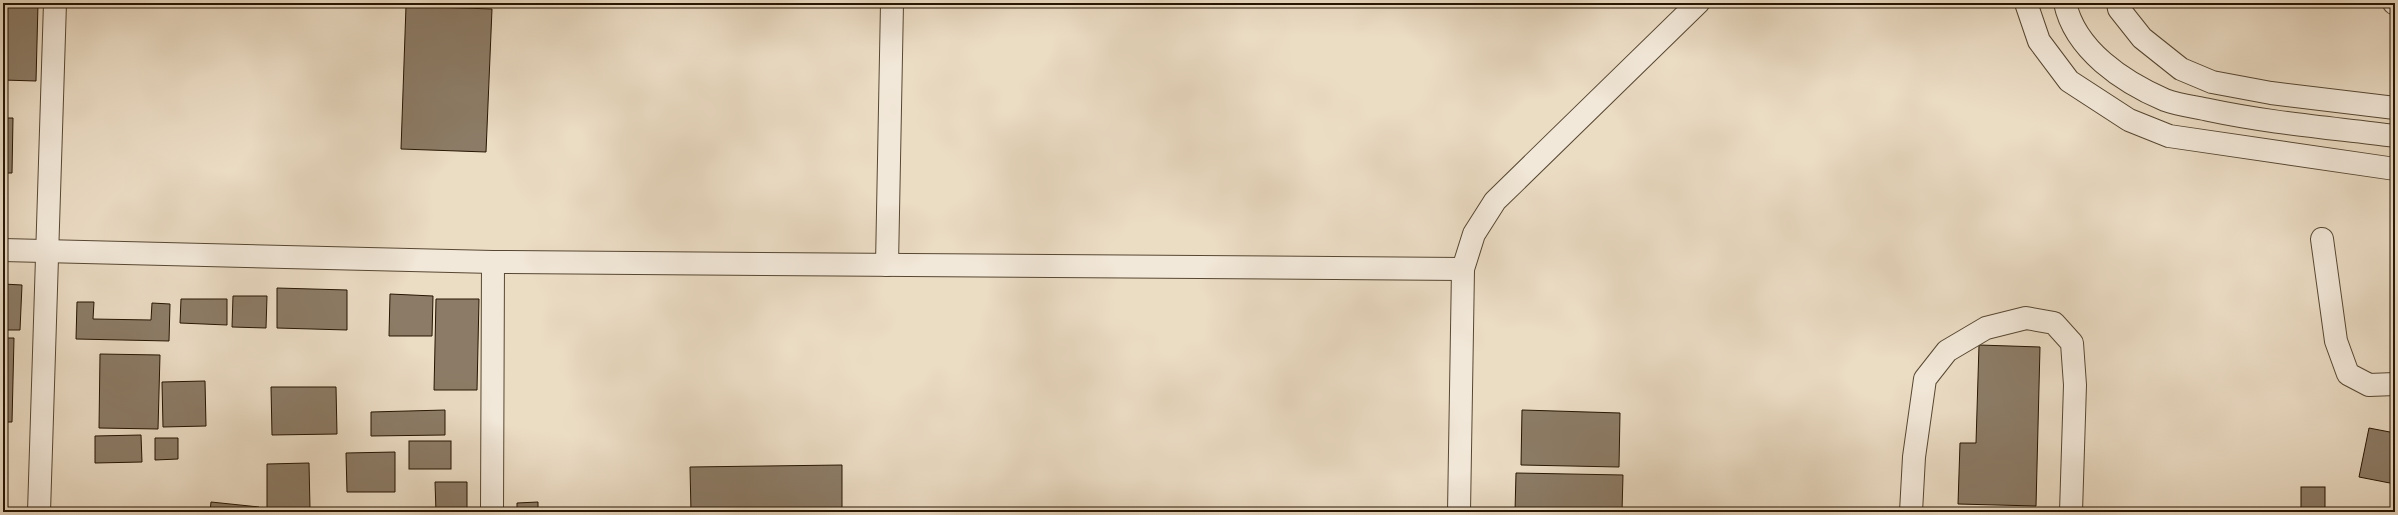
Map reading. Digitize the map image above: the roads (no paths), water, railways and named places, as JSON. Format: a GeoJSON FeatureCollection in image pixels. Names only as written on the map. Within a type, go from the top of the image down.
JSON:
{"type":"FeatureCollection","features":[{"type":"Feature","properties":{"kind":"street"},"geometry":{"type":"LineString","coordinates":[[39,512],[46,251],[55,3]]}},
{"type":"Feature","properties":{"kind":"street"},"geometry":{"type":"LineString","coordinates":[[887,264],[892,3]]}},
{"type":"Feature","properties":{"kind":"street"},"geometry":{"type":"LineString","coordinates":[[1459,512],[1463,269],[1474,234],[1494,201],[1698,3]]}},
{"type":"Feature","properties":{"kind":"street"},"geometry":{"type":"LineString","coordinates":[[2026,3],[2039,41],[2069,81],[2130,120],[2169,136],[2395,169]]}},
{"type":"Feature","properties":{"kind":"street"},"geometry":{"type":"LineString","coordinates":[[2065,3],[2068,20],[2089,49],[2124,80],[2166,100],[2238,116],[2395,136]]}},
{"type":"Feature","properties":{"kind":"street"},"geometry":{"type":"LineString","coordinates":[[2118,3],[2119,9],[2142,38],[2181,69],[2212,82],[2271,93],[2395,108]]}},
{"type":"Feature","properties":{"kind":"street"},"geometry":{"type":"LineString","coordinates":[[2322,239],[2336,341],[2348,374],[2369,385],[2395,384]]}},
{"type":"Feature","properties":{"kind":"street"},"geometry":{"type":"LineString","coordinates":[[3,250],[492,262],[1463,269]]}},
{"type":"Feature","properties":{"kind":"street"},"geometry":{"type":"LineString","coordinates":[[492,262],[492,512]]}},
{"type":"Feature","properties":{"kind":"street"},"geometry":{"type":"LineString","coordinates":[[1911,512],[1914,457],[1925,380],[1947,351],[1986,328],[2026,318],[2054,323],[2072,343],[2075,385],[2071,512]]}}]}
